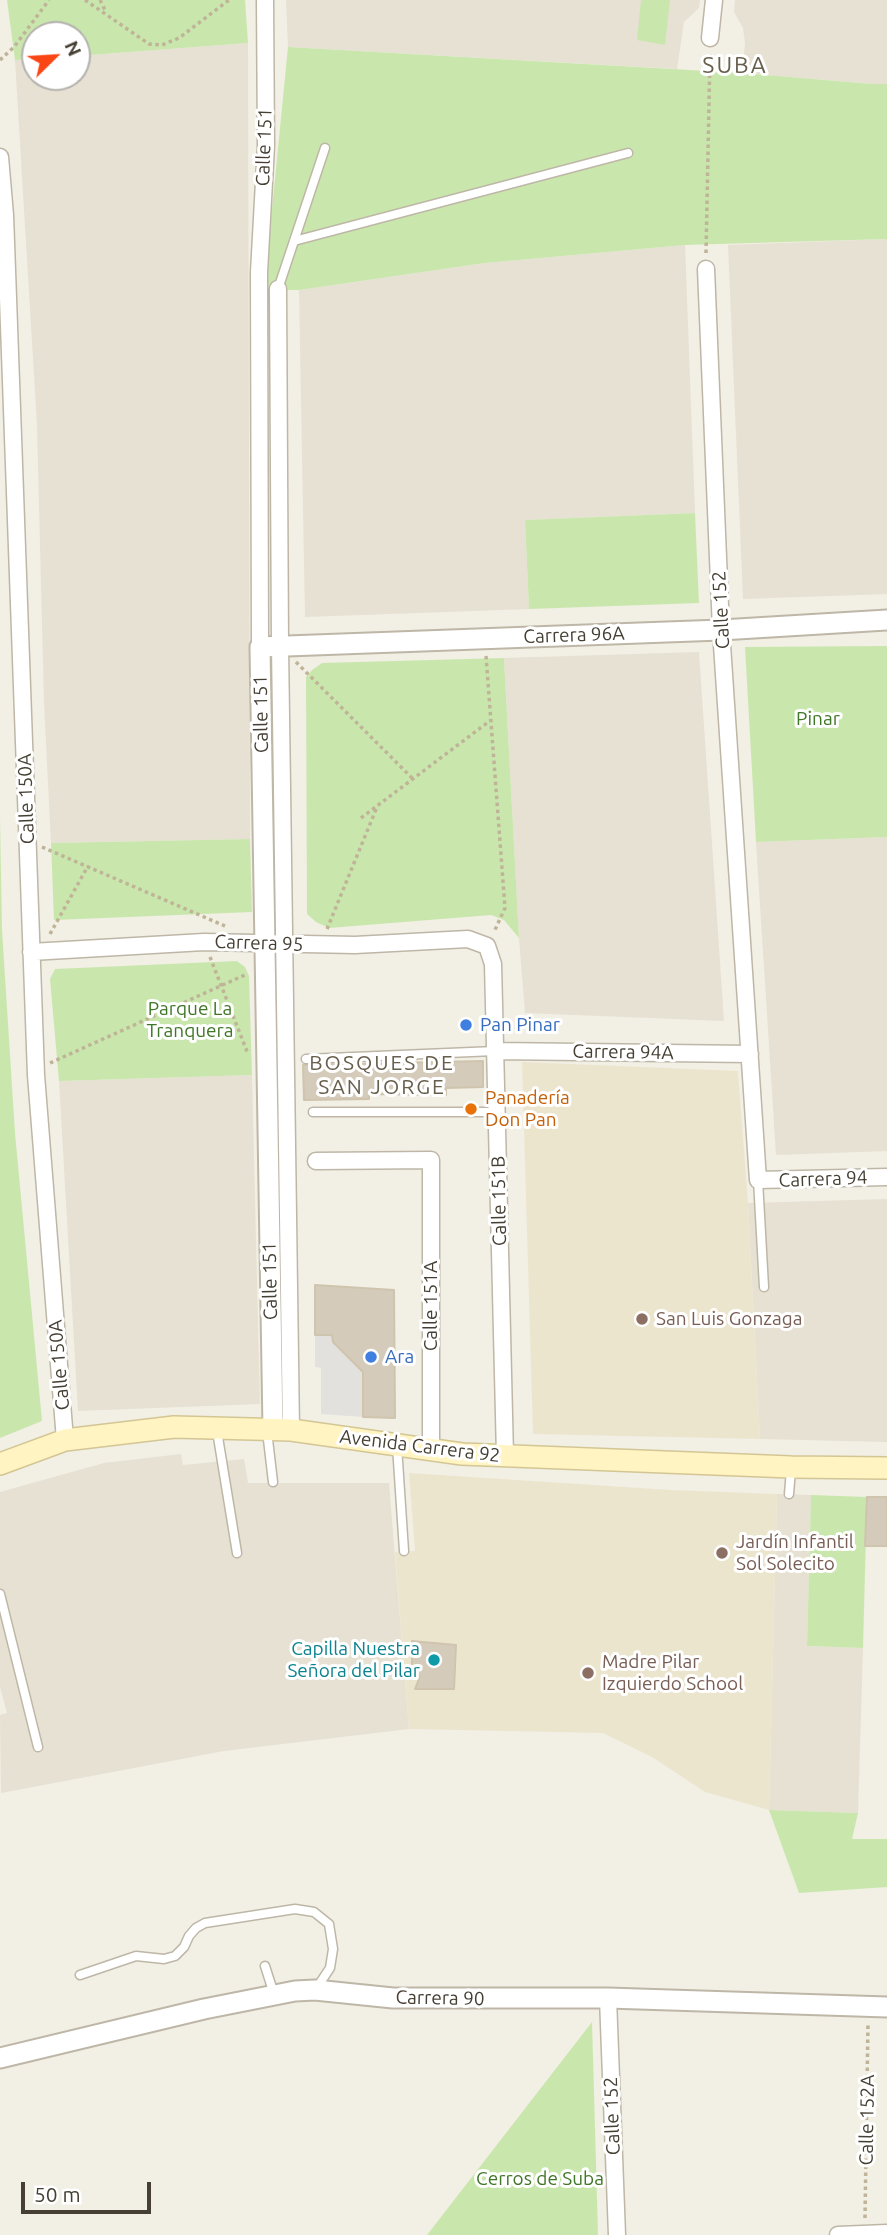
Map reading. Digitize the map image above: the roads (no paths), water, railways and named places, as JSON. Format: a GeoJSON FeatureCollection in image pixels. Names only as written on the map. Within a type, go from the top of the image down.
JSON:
{"type":"FeatureCollection","features":[{"type":"Feature","properties":{"kind":"main road","name":"Avenida Carrera 92"},"geometry":{"type":"LineString","coordinates":[[0,1464],[65,1440],[163,1428],[217,1428],[277,1429],[431,1451],[505,1456],[887,1468]]}},
{"type":"Feature","properties":{"kind":"street","name":"Calle 151"},"geometry":{"type":"LineString","coordinates":[[265,0],[266,146],[259,272],[260,647],[274,944],[265,967],[277,1429]]}},
{"type":"Feature","properties":{"kind":"street"},"geometry":{"type":"LineString","coordinates":[[710,38],[714,0]]}},
{"type":"Feature","properties":{"kind":"street","name":"Calle 150A"},"geometry":{"type":"LineString","coordinates":[[0,158],[5,215],[27,841],[36,952],[36,1069],[65,1440]]}},
{"type":"Feature","properties":{"kind":"street","name":"Calle 152"},"geometry":{"type":"LineString","coordinates":[[706,269],[721,630],[758,1180]]}},
{"type":"Feature","properties":{"kind":"street","name":"Calle 151"},"geometry":{"type":"LineString","coordinates":[[277,1429],[274,944],[280,646],[278,289]]}},
{"type":"Feature","properties":{"kind":"street","name":"Carrera 96A"},"geometry":{"type":"LineString","coordinates":[[260,647],[721,630],[887,620]]}},
{"type":"Feature","properties":{"kind":"street","name":"Carrera 95"},"geometry":{"type":"LineString","coordinates":[[36,952],[204,942],[321,945],[468,939],[487,946]]}},
{"type":"Feature","properties":{"kind":"street","name":"Calle 151B"},"geometry":{"type":"LineString","coordinates":[[487,946],[493,964],[505,1456]]}},
{"type":"Feature","properties":{"kind":"street","name":"Carrera 94A"},"geometry":{"type":"LineString","coordinates":[[495,1051],[750,1054]]}},
{"type":"Feature","properties":{"kind":"street","name":"Calle 151A"},"geometry":{"type":"LineString","coordinates":[[316,1161],[431,1160],[431,1451]]}},
{"type":"Feature","properties":{"kind":"street","name":"Carrera 94"},"geometry":{"type":"LineString","coordinates":[[758,1180],[887,1177]]}},
{"type":"Feature","properties":{"kind":"street","name":"Carrera 90"},"geometry":{"type":"LineString","coordinates":[[0,2058],[274,1994],[315,1990],[406,1998],[608,1998],[878,2007]]}},
{"type":"Feature","properties":{"kind":"street","name":"Calle 152"},"geometry":{"type":"LineString","coordinates":[[608,1998],[617,2235]]}},
{"type":"Feature","properties":{"kind":"street"},"geometry":{"type":"LineString","coordinates":[[838,2235],[887,2233]]}},
{"type":"Feature","properties":{"kind":"lane"},"geometry":{"type":"LineString","coordinates":[[278,289],[325,148]]}},
{"type":"Feature","properties":{"kind":"lane"},"geometry":{"type":"LineString","coordinates":[[294,241],[628,153]]}},
{"type":"Feature","properties":{"kind":"lane"},"geometry":{"type":"LineString","coordinates":[[306,1059],[495,1051]]}},
{"type":"Feature","properties":{"kind":"lane"},"geometry":{"type":"LineString","coordinates":[[313,1112],[497,1112]]}},
{"type":"Feature","properties":{"kind":"lane"},"geometry":{"type":"LineString","coordinates":[[758,1180],[764,1287]]}},
{"type":"Feature","properties":{"kind":"lane"},"geometry":{"type":"LineString","coordinates":[[217,1428],[237,1553]]}},
{"type":"Feature","properties":{"kind":"lane"},"geometry":{"type":"LineString","coordinates":[[273,1482],[277,1429]]}},
{"type":"Feature","properties":{"kind":"lane"},"geometry":{"type":"LineString","coordinates":[[397,1446],[404,1551]]}},
{"type":"Feature","properties":{"kind":"lane"},"geometry":{"type":"LineString","coordinates":[[789,1494],[791,1467]]}},
{"type":"Feature","properties":{"kind":"lane"},"geometry":{"type":"LineString","coordinates":[[0,1594],[38,1746]]}},
{"type":"Feature","properties":{"kind":"lane"},"geometry":{"type":"LineString","coordinates":[[80,1975],[136,1956],[164,1959],[175,1956],[196,1928],[205,1923],[295,1909],[314,1912],[329,1924],[333,1949],[330,1968],[315,1990]]}},
{"type":"Feature","properties":{"kind":"lane"},"geometry":{"type":"LineString","coordinates":[[265,1966],[274,1994]]}},
{"type":"Feature","properties":{"kind":"place","name":"Pan Pinar"},"geometry":{"type":"Point","coordinates":[466,1025]}},
{"type":"Feature","properties":{"kind":"place","name":"Panadería Don Pan"},"geometry":{"type":"Point","coordinates":[471,1109]}},
{"type":"Feature","properties":{"kind":"place","name":"San Luis Gonzaga"},"geometry":{"type":"Point","coordinates":[642,1319]}},
{"type":"Feature","properties":{"kind":"place","name":"Ara"},"geometry":{"type":"Point","coordinates":[371,1357]}},
{"type":"Feature","properties":{"kind":"place","name":"Jardín Infantil Sol Solecito"},"geometry":{"type":"Point","coordinates":[722,1553]}},
{"type":"Feature","properties":{"kind":"place","name":"Capilla Nuestra Señora del Pilar"},"geometry":{"type":"Point","coordinates":[434,1660]}},
{"type":"Feature","properties":{"kind":"place","name":"Madre Pilar Izquierdo School"},"geometry":{"type":"Point","coordinates":[588,1673]}},
{"type":"Feature","properties":{"kind":"district","name":"SUBA"},"geometry":{"type":"Point","coordinates":[735,65]}},
{"type":"Feature","properties":{"kind":"district","name":"BOSQUES DE SAN JORGE"},"geometry":{"type":"Point","coordinates":[382,1075]}},
{"type":"Feature","properties":{"kind":"park label","name":"Pinar"},"geometry":{"type":"Point","coordinates":[818,719]}},
{"type":"Feature","properties":{"kind":"park label","name":"Parque La Tranquera"},"geometry":{"type":"Point","coordinates":[190,1020]}},
{"type":"Feature","properties":{"kind":"park label","name":"Cerros de Suba"},"geometry":{"type":"Point","coordinates":[540,2179]}}]}
